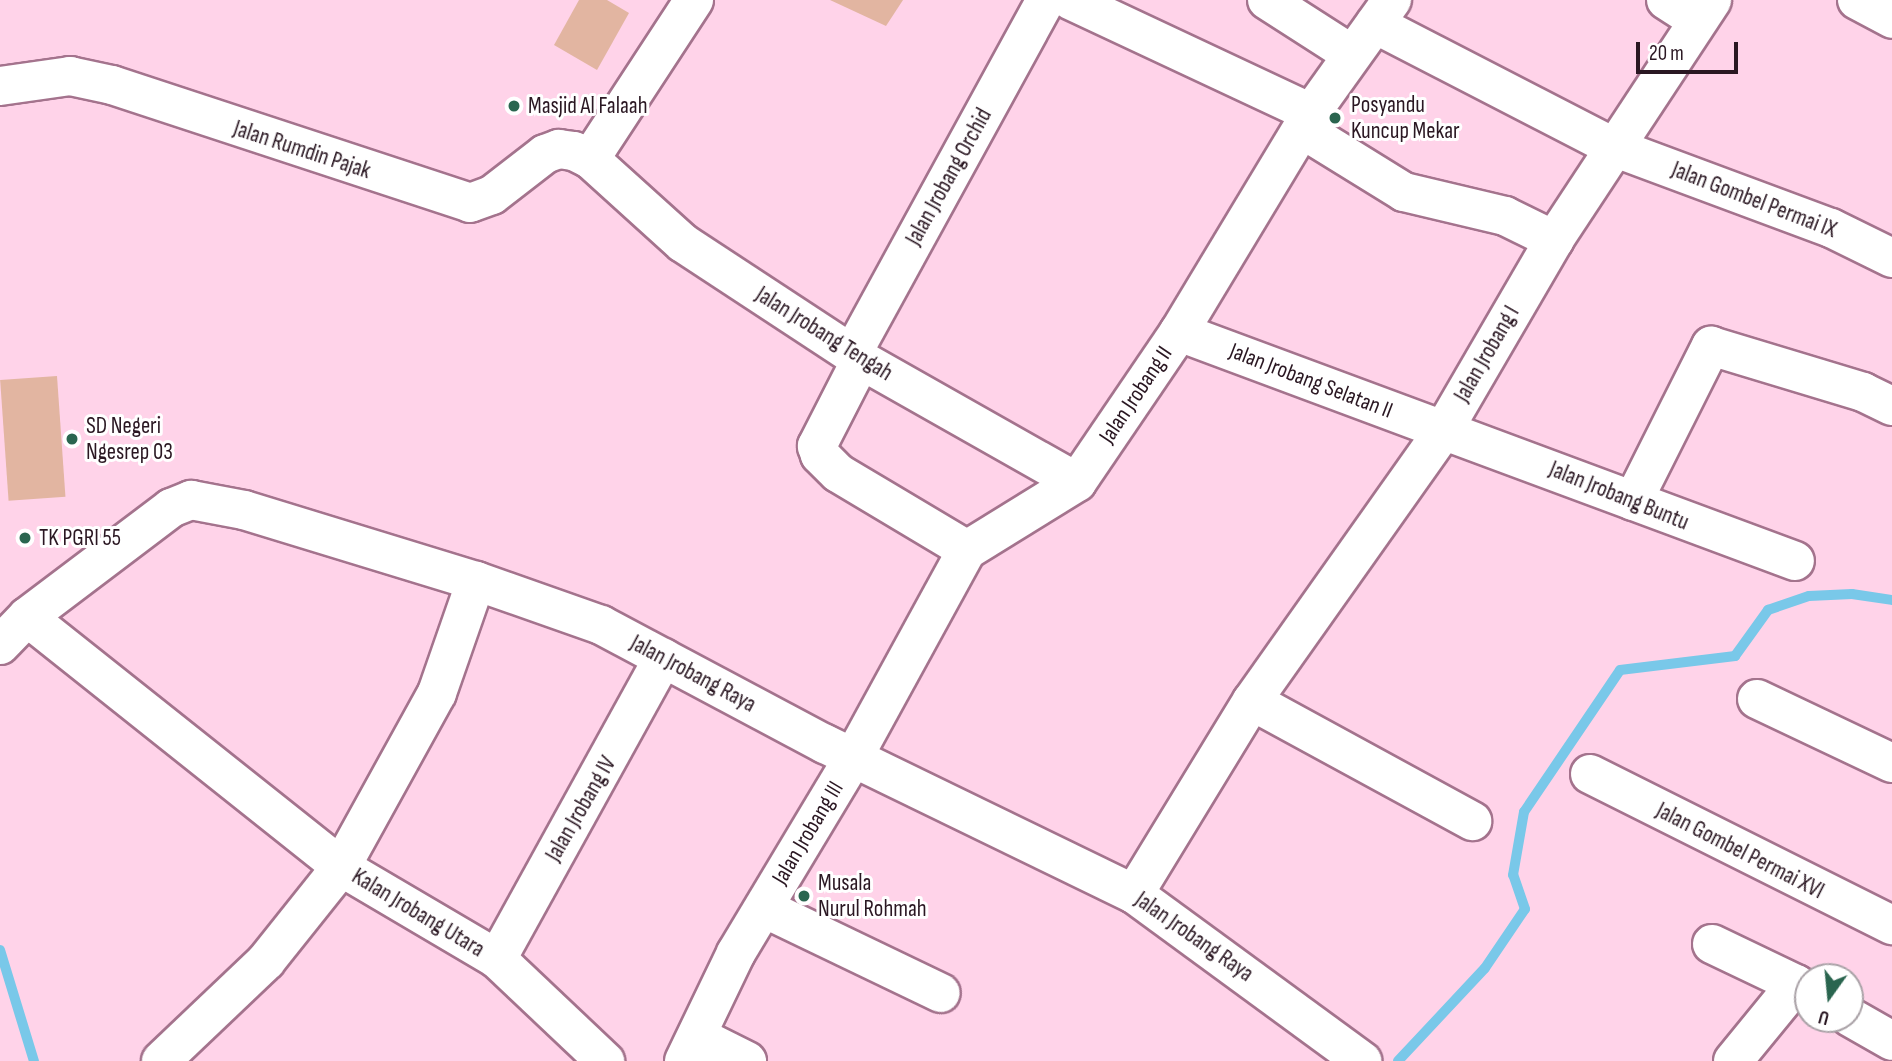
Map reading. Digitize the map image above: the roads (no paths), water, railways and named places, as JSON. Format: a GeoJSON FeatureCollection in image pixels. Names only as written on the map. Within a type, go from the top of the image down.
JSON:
{"type":"FeatureCollection","features":[{"type":"Feature","properties":{"kind":"street"},"geometry":{"type":"LineString","coordinates":[[590,159],[694,0]]}},
{"type":"Feature","properties":{"kind":"street","name":"Jalan Jrobang Orchid"},"geometry":{"type":"LineString","coordinates":[[967,551],[838,473],[820,455],[817,446],[857,357],[1046,0]]}},
{"type":"Feature","properties":{"kind":"street"},"geometry":{"type":"LineString","coordinates":[[1070,0],[1306,121],[1404,192],[1506,216],[1554,240]]}},
{"type":"Feature","properties":{"kind":"street"},"geometry":{"type":"LineString","coordinates":[[1267,0],[1351,54]]}},
{"type":"Feature","properties":{"kind":"street"},"geometry":{"type":"LineString","coordinates":[[1857,0],[1892,19]]}},
{"type":"Feature","properties":{"kind":"street","name":"Jalan Jrobang I"},"geometry":{"type":"LineString","coordinates":[[1134,894],[1252,701],[1443,431],[1554,240],[1613,147],[1692,7]]}},
{"type":"Feature","properties":{"kind":"street","name":"Jalan Jrobang II"},"geometry":{"type":"LineString","coordinates":[[853,758],[967,551],[1077,482],[1179,331],[1306,121],[1383,12]]}},
{"type":"Feature","properties":{"kind":"street","name":"Jalan Gombel Permai IX"},"geometry":{"type":"LineString","coordinates":[[1383,12],[1613,147],[1831,228],[1892,258]]}},
{"type":"Feature","properties":{"kind":"street","name":"Jalan Rumdin Pajak"},"geometry":{"type":"LineString","coordinates":[[0,86],[70,76],[113,85],[458,202],[481,201],[545,154],[559,149],[590,159]]}},
{"type":"Feature","properties":{"kind":"street","name":"Jalan Jrobang Tengah"},"geometry":{"type":"LineString","coordinates":[[590,159],[683,243],[857,357],[1077,482]]}},
{"type":"Feature","properties":{"kind":"street","name":"Jalan Jrobang Selatan II"},"geometry":{"type":"LineString","coordinates":[[1179,331],[1443,431]]}},
{"type":"Feature","properties":{"kind":"street"},"geometry":{"type":"LineString","coordinates":[[1633,501],[1712,346],[1863,391],[1892,406]]}},
{"type":"Feature","properties":{"kind":"street","name":"Jalan Jrobang Buntu"},"geometry":{"type":"LineString","coordinates":[[1443,431],[1794,561]]}},
{"type":"Feature","properties":{"kind":"street","name":"Jalan Jrobang Raya"},"geometry":{"type":"LineString","coordinates":[[0,645],[27,617],[171,508],[191,500],[223,504],[477,581],[601,625],[853,758],[1134,894],[1362,1061]]}},
{"type":"Feature","properties":{"kind":"street","name":"Kalan Jrobang Utara"},"geometry":{"type":"LineString","coordinates":[[477,581],[437,693],[341,867],[497,959],[604,1061]]}},
{"type":"Feature","properties":{"kind":"street"},"geometry":{"type":"LineString","coordinates":[[27,617],[341,867],[267,961],[161,1061]]}},
{"type":"Feature","properties":{"kind":"street","name":"Jalan Jrobang IV"},"geometry":{"type":"LineString","coordinates":[[497,959],[663,658]]}},
{"type":"Feature","properties":{"kind":"street"},"geometry":{"type":"LineString","coordinates":[[1757,699],[1892,763]]}},
{"type":"Feature","properties":{"kind":"street"},"geometry":{"type":"LineString","coordinates":[[1252,701],[1472,821]]}},
{"type":"Feature","properties":{"kind":"street","name":"Jalan Jrobang III"},"geometry":{"type":"LineString","coordinates":[[691,1049],[764,908],[853,758]]}},
{"type":"Feature","properties":{"kind":"street","name":"Jalan Gombel Permai XVI"},"geometry":{"type":"LineString","coordinates":[[1590,774],[1892,925]]}},
{"type":"Feature","properties":{"kind":"street","name":"Jalan Jrobang III"},"geometry":{"type":"LineString","coordinates":[[764,908],[941,993]]}},
{"type":"Feature","properties":{"kind":"street"},"geometry":{"type":"LineString","coordinates":[[1712,944],[1794,984]]}},
{"type":"Feature","properties":{"kind":"street"},"geometry":{"type":"LineString","coordinates":[[1733,1061],[1794,996]]}},
{"type":"Feature","properties":{"kind":"street"},"geometry":{"type":"LineString","coordinates":[[1864,1025],[1892,1041]]}},
{"type":"Feature","properties":{"kind":"street"},"geometry":{"type":"LineString","coordinates":[[691,1049],[747,1061]]}},
{"type":"Feature","properties":{"kind":"waterway"},"geometry":{"type":"LineString","coordinates":[[1398,1061],[1485,968],[1525,909],[1513,875],[1524,812],[1620,670],[1735,656],[1768,610],[1809,596],[1852,594],[1892,600]]}},
{"type":"Feature","properties":{"kind":"waterway"},"geometry":{"type":"LineString","coordinates":[[0,950],[34,1061]]}},
{"type":"Feature","properties":{"kind":"place","name":"Masjid Al Falaah"},"geometry":{"type":"Point","coordinates":[514,106]}},
{"type":"Feature","properties":{"kind":"place","name":"Posyandu Kuncup Mekar"},"geometry":{"type":"Point","coordinates":[1335,118]}},
{"type":"Feature","properties":{"kind":"place","name":"SD Negeri Ngesrep 03"},"geometry":{"type":"Point","coordinates":[72,439]}},
{"type":"Feature","properties":{"kind":"place","name":"TK PGRI 55"},"geometry":{"type":"Point","coordinates":[25,538]}},
{"type":"Feature","properties":{"kind":"place","name":"Musala Nurul Rohmah"},"geometry":{"type":"Point","coordinates":[804,896]}}]}
